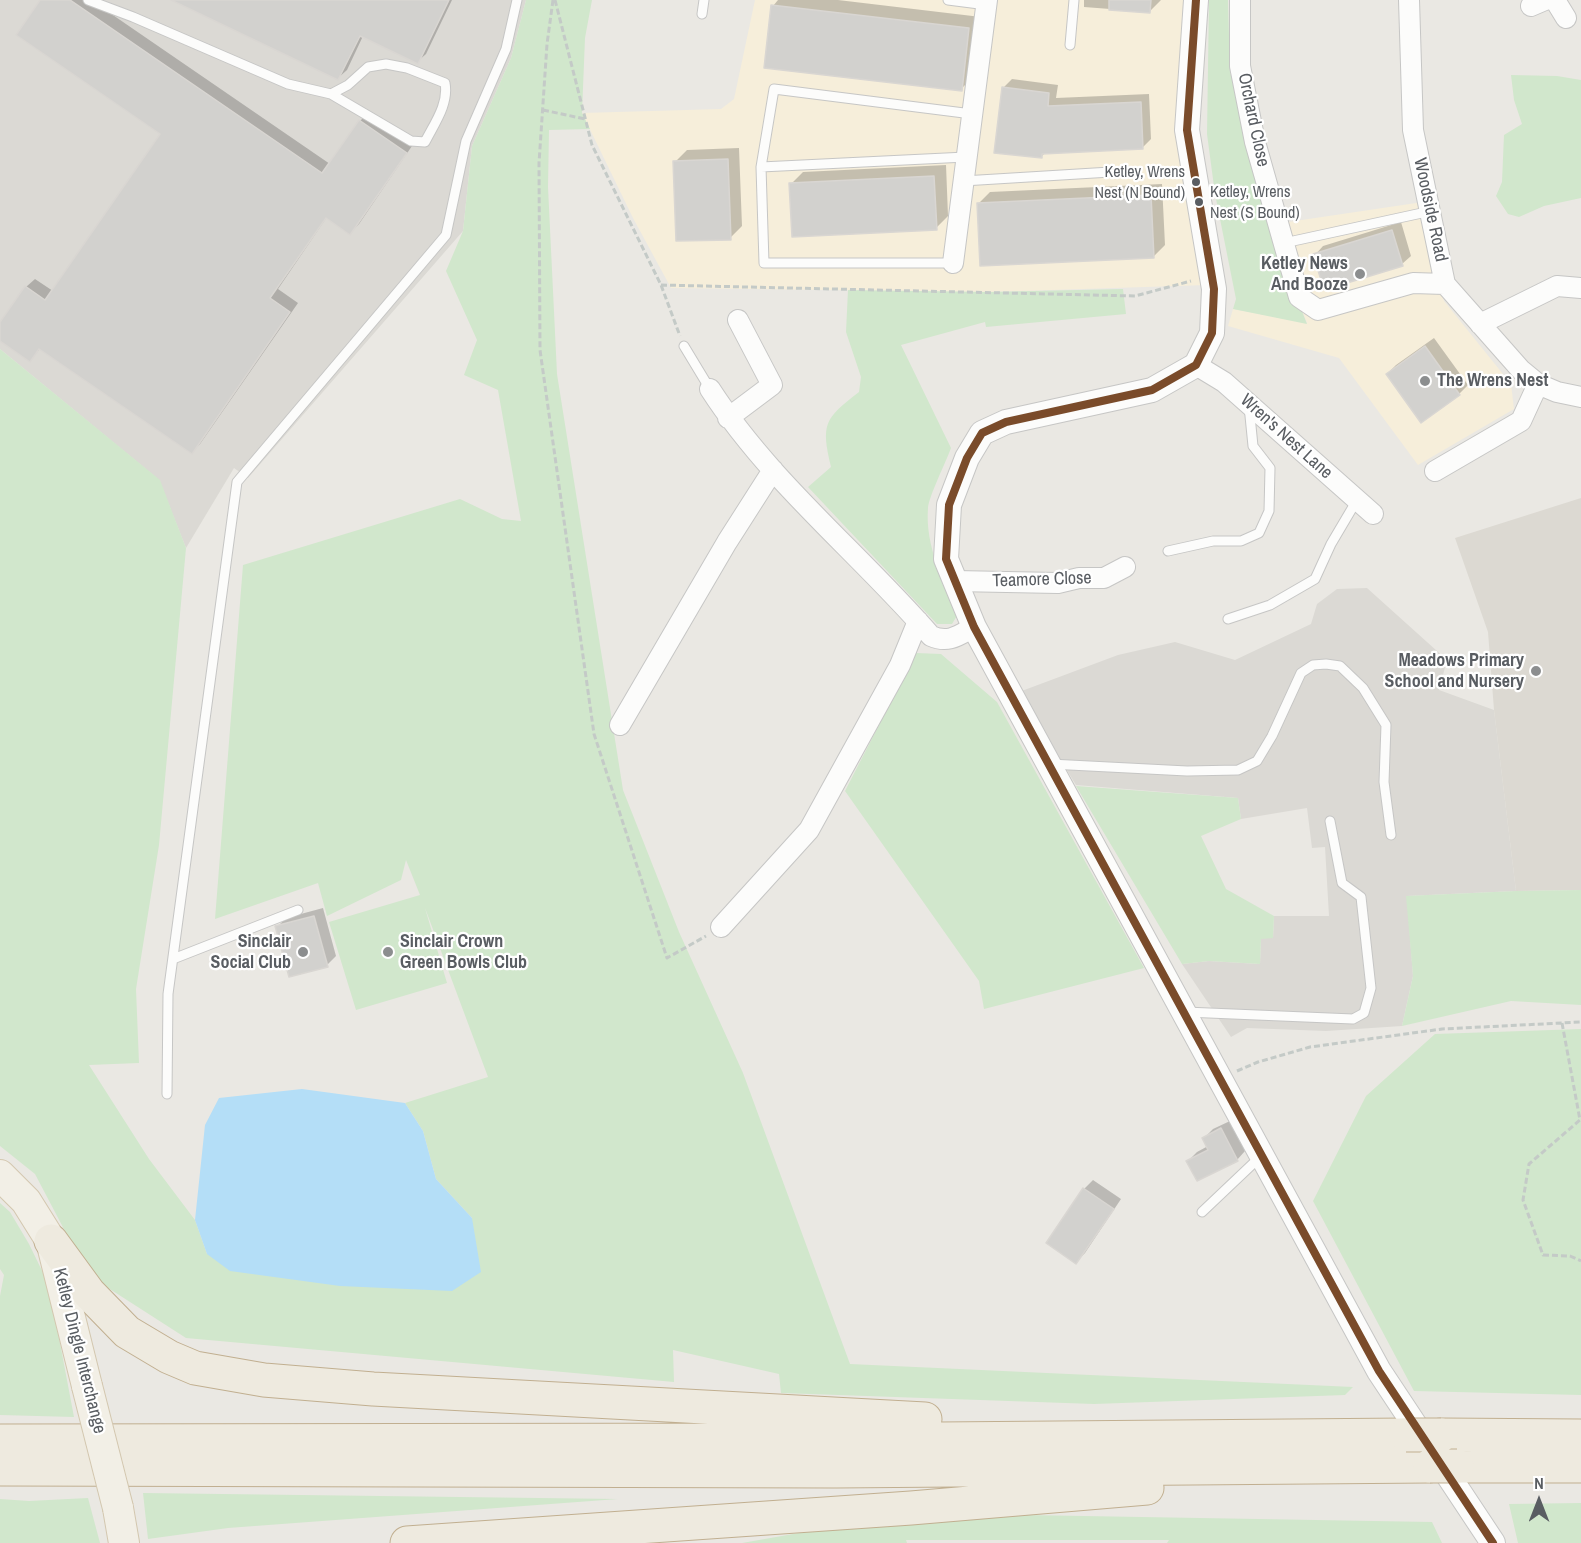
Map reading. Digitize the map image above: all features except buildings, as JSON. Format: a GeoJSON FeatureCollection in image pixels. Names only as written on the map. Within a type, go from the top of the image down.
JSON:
{"type":"FeatureCollection","features":[{"type":"Feature","properties":{"kind":"highway"},"geometry":{"type":"LineString","coordinates":[[51,1241],[88,1293],[127,1332],[169,1358],[195,1368],[264,1380],[373,1389],[1233,1436]]}},
{"type":"Feature","properties":{"kind":"highway"},"geometry":{"type":"LineString","coordinates":[[0,1441],[1581,1436]]}},
{"type":"Feature","properties":{"kind":"highway"},"geometry":{"type":"LineString","coordinates":[[407,1543],[888,1510],[1433,1466]]}},
{"type":"Feature","properties":{"kind":"highway"},"geometry":{"type":"LineString","coordinates":[[0,1469],[848,1471],[1581,1466]]}},
{"type":"Feature","properties":{"kind":"main road","name":"Ketley Dingle Interchange"},"geometry":{"type":"LineString","coordinates":[[0,1175],[26,1202],[51,1241],[118,1508],[124,1543]]}},
{"type":"Feature","properties":{"kind":"street"},"geometry":{"type":"LineString","coordinates":[[1196,0],[1187,130],[1214,289],[1212,333],[1196,365],[1152,390],[1006,422],[982,433],[967,458],[949,505],[946,560],[974,627],[1379,1371],[1494,1543]]}},
{"type":"Feature","properties":{"kind":"street","name":"Orchard Close"},"geometry":{"type":"LineString","coordinates":[[1240,0],[1240,66],[1255,142],[1299,297],[1318,310],[1413,284],[1445,284]]}},
{"type":"Feature","properties":{"kind":"street","name":"Woodside Road"},"geometry":{"type":"LineString","coordinates":[[1409,0],[1413,130],[1445,284],[1521,370],[1538,384],[1557,392],[1581,397]]}},
{"type":"Feature","properties":{"kind":"street"},"geometry":{"type":"LineString","coordinates":[[1555,0],[1566,18]]}},
{"type":"Feature","properties":{"kind":"street"},"geometry":{"type":"LineString","coordinates":[[952,263],[987,2]]}},
{"type":"Feature","properties":{"kind":"street"},"geometry":{"type":"LineString","coordinates":[[1480,324],[1557,286],[1581,288]]}},
{"type":"Feature","properties":{"kind":"street"},"geometry":{"type":"LineString","coordinates":[[728,418],[772,385],[738,320]]}},
{"type":"Feature","properties":{"kind":"street","name":"Wren's Nest Lane"},"geometry":{"type":"LineString","coordinates":[[1196,365],[1224,382],[1373,514]]}},
{"type":"Feature","properties":{"kind":"street"},"geometry":{"type":"LineString","coordinates":[[1435,471],[1521,421],[1538,384]]}},
{"type":"Feature","properties":{"kind":"street"},"geometry":{"type":"LineString","coordinates":[[710,389],[728,418],[773,470],[931,636],[941,640],[974,627]]}},
{"type":"Feature","properties":{"kind":"street"},"geometry":{"type":"LineString","coordinates":[[620,725],[727,542],[773,470]]}},
{"type":"Feature","properties":{"kind":"street","name":"Teamore Close"},"geometry":{"type":"LineString","coordinates":[[955,581],[1058,584],[1079,578],[1104,578],[1125,567]]}},
{"type":"Feature","properties":{"kind":"street"},"geometry":{"type":"LineString","coordinates":[[721,927],[808,830],[900,665],[918,621]]}},
{"type":"Feature","properties":{"kind":"lane"},"geometry":{"type":"LineString","coordinates":[[88,0],[288,84],[330,94],[411,141],[425,142],[440,114],[447,93],[445,83],[407,68],[386,64],[368,67],[348,85],[330,94]]}},
{"type":"Feature","properties":{"kind":"lane"},"geometry":{"type":"LineString","coordinates":[[167,1094],[168,994],[237,482],[446,235],[466,141],[506,49],[517,0]]}},
{"type":"Feature","properties":{"kind":"lane"},"geometry":{"type":"LineString","coordinates":[[702,14],[704,0]]}},
{"type":"Feature","properties":{"kind":"lane"},"geometry":{"type":"LineString","coordinates":[[948,0],[987,2]]}},
{"type":"Feature","properties":{"kind":"lane"},"geometry":{"type":"LineString","coordinates":[[1070,45],[1074,0]]}},
{"type":"Feature","properties":{"kind":"lane"},"geometry":{"type":"LineString","coordinates":[[952,263],[764,263],[761,168],[774,89],[972,114]]}},
{"type":"Feature","properties":{"kind":"lane"},"geometry":{"type":"LineString","coordinates":[[761,168],[966,157]]}},
{"type":"Feature","properties":{"kind":"lane"},"geometry":{"type":"LineString","coordinates":[[963,181],[1127,171]]}},
{"type":"Feature","properties":{"kind":"lane"},"geometry":{"type":"LineString","coordinates":[[1284,243],[1431,211]]}},
{"type":"Feature","properties":{"kind":"lane"},"geometry":{"type":"LineString","coordinates":[[684,346],[710,389]]}},
{"type":"Feature","properties":{"kind":"lane"},"geometry":{"type":"LineString","coordinates":[[1168,551],[1213,541],[1241,541],[1259,533],[1269,511],[1270,468],[1253,446],[1249,404]]}},
{"type":"Feature","properties":{"kind":"lane"},"geometry":{"type":"LineString","coordinates":[[1228,619],[1270,605],[1315,579],[1331,544],[1357,500]]}},
{"type":"Feature","properties":{"kind":"lane"},"geometry":{"type":"LineString","coordinates":[[1048,764],[1187,771],[1238,770],[1257,761],[1272,736],[1301,673],[1314,665],[1340,666],[1363,688],[1386,724],[1384,782],[1391,835]]}},
{"type":"Feature","properties":{"kind":"lane"},"geometry":{"type":"LineString","coordinates":[[1183,1012],[1353,1019],[1364,1013],[1371,988],[1361,897],[1342,883],[1330,821]]}},
{"type":"Feature","properties":{"kind":"lane"},"geometry":{"type":"LineString","coordinates":[[173,959],[298,910]]}},
{"type":"Feature","properties":{"kind":"lane"},"geometry":{"type":"LineString","coordinates":[[1202,1212],[1262,1155]]}},
{"type":"Feature","properties":{"kind":"path"},"geometry":{"type":"LineString","coordinates":[[554,0],[548,35],[539,163],[540,350],[594,734],[668,958],[721,927]]}},
{"type":"Feature","properties":{"kind":"path"},"geometry":{"type":"LineString","coordinates":[[554,0],[592,145],[661,285],[684,346]]}},
{"type":"Feature","properties":{"kind":"path"},"geometry":{"type":"LineString","coordinates":[[542,109],[585,119]]}},
{"type":"Feature","properties":{"kind":"path"},"geometry":{"type":"LineString","coordinates":[[661,285],[1135,296],[1211,275]]}},
{"type":"Feature","properties":{"kind":"path"},"geometry":{"type":"LineString","coordinates":[[1220,1078],[1258,1062],[1310,1047],[1442,1029],[1581,1022]]}},
{"type":"Feature","properties":{"kind":"path"},"geometry":{"type":"LineString","coordinates":[[1562,1023],[1580,1120],[1529,1164],[1523,1200],[1543,1255],[1570,1256],[1581,1261]]}},
{"type":"Feature","properties":{"kind":"shaded area"},"geometry":{"type":"Polygon","coordinates":[[[0,0],[526,0],[511,58],[472,146],[463,231],[248,478],[234,468],[186,548],[159,480],[0,349],[0,0]]]}},
{"type":"Feature","properties":{"kind":"shaded area"},"geometry":{"type":"Polygon","coordinates":[[[755,0],[1190,0],[1208,285],[988,292],[671,288],[633,218],[582,113],[721,109],[734,99],[755,0]]]}},
{"type":"Feature","properties":{"kind":"shaded area"},"geometry":{"type":"Polygon","coordinates":[[[1423,202],[1434,270],[1444,301],[1511,384],[1514,409],[1418,465],[1339,358],[1228,326],[1233,309],[1307,323],[1268,225],[1423,202]]]}},
{"type":"Feature","properties":{"kind":"shaded area","name":"Meadows Primary School and Nursery"},"geometry":{"type":"Polygon","coordinates":[[[1581,498],[1581,890],[1516,891],[1494,710],[1488,632],[1455,538],[1581,498]]]}},
{"type":"Feature","properties":{"kind":"shaded area"},"geometry":{"type":"Polygon","coordinates":[[[1367,588],[1447,660],[1439,690],[1494,710],[1516,891],[1407,896],[1413,976],[1402,1026],[1326,1031],[1247,1028],[1231,1037],[1182,964],[1209,961],[1260,964],[1261,938],[1273,938],[1274,916],[1329,916],[1325,847],[1312,848],[1307,808],[1241,819],[1238,798],[1076,785],[1019,692],[1118,655],[1175,642],[1235,660],[1311,624],[1317,604],[1337,589],[1367,588]]]}},
{"type":"Feature","properties":{"kind":"green space"},"geometry":{"type":"Polygon","coordinates":[[[526,0],[592,0],[585,38],[582,113],[590,129],[549,130],[548,187],[557,374],[623,790],[679,932],[743,1073],[850,1364],[1353,1387],[1345,1395],[1094,1404],[781,1393],[779,1374],[673,1350],[674,1382],[186,1338],[88,1275],[35,1174],[0,1146],[0,349],[160,480],[186,548],[159,845],[136,989],[139,1063],[89,1065],[149,1159],[195,1220],[207,1254],[472,1218],[436,1179],[423,1131],[405,1103],[488,1077],[425,908],[447,983],[356,1010],[329,922],[420,895],[406,860],[401,880],[327,916],[318,883],[215,919],[243,565],[460,499],[502,519],[521,521],[498,390],[464,375],[477,340],[446,271],[463,231],[472,146],[511,58],[526,0]]]}},
{"type":"Feature","properties":{"kind":"green space"},"geometry":{"type":"Polygon","coordinates":[[[1209,0],[1228,0],[1230,72],[1268,225],[1307,324],[1233,309],[1236,299],[1215,194],[1207,134],[1209,0]]]}},
{"type":"Feature","properties":{"kind":"green space"},"geometry":{"type":"Polygon","coordinates":[[[1511,75],[1557,76],[1581,80],[1581,198],[1544,206],[1519,217],[1508,214],[1496,196],[1502,182],[1504,135],[1522,124],[1514,100],[1511,75]]]}},
{"type":"Feature","properties":{"kind":"green space"},"geometry":{"type":"Polygon","coordinates":[[[1123,289],[1126,314],[986,327],[985,322],[901,345],[951,448],[929,503],[928,522],[936,563],[958,614],[952,624],[937,624],[808,487],[831,467],[826,431],[832,416],[859,392],[861,377],[846,332],[848,290],[988,292],[1123,289]]]}},
{"type":"Feature","properties":{"kind":"green space"},"geometry":{"type":"Polygon","coordinates":[[[916,653],[941,654],[997,702],[1144,968],[984,1009],[979,981],[845,791],[916,653]]]}},
{"type":"Feature","properties":{"kind":"green space"},"geometry":{"type":"Polygon","coordinates":[[[1076,786],[1238,798],[1241,819],[1201,836],[1226,889],[1274,916],[1273,938],[1261,939],[1260,964],[1209,961],[1182,964],[1076,786]]]}},
{"type":"Feature","properties":{"kind":"green space"},"geometry":{"type":"Polygon","coordinates":[[[1581,890],[1581,1005],[1511,1001],[1402,1026],[1413,976],[1406,896],[1581,890]]]}},
{"type":"Feature","properties":{"kind":"green space"},"geometry":{"type":"Polygon","coordinates":[[[1581,1029],[1581,1395],[1414,1391],[1313,1201],[1366,1096],[1435,1034],[1581,1029]]]}},
{"type":"Feature","properties":{"kind":"green space"},"geometry":{"type":"Polygon","coordinates":[[[0,1203],[10,1212],[49,1285],[74,1417],[0,1415],[0,1296],[4,1275],[0,1269],[0,1203]]]}},
{"type":"Feature","properties":{"kind":"green space"},"geometry":{"type":"Polygon","coordinates":[[[143,1493],[618,1499],[228,1528],[148,1539],[143,1493]]]}},
{"type":"Feature","properties":{"kind":"green space"},"geometry":{"type":"Polygon","coordinates":[[[88,1498],[100,1543],[0,1543],[0,1499],[29,1501],[88,1498]]]}},
{"type":"Feature","properties":{"kind":"green space"},"geometry":{"type":"Polygon","coordinates":[[[1581,1503],[1581,1543],[1518,1543],[1509,1504],[1581,1503]]]}},
{"type":"Feature","properties":{"kind":"green space"},"geometry":{"type":"Polygon","coordinates":[[[1026,1515],[1432,1522],[1442,1543],[906,1540],[907,1543],[742,1543],[850,1524],[1026,1515]]]}},
{"type":"Feature","properties":{"kind":"water"},"geometry":{"type":"Polygon","coordinates":[[[302,1089],[405,1103],[423,1131],[436,1179],[472,1218],[481,1272],[452,1291],[340,1286],[230,1271],[207,1254],[195,1220],[205,1125],[219,1098],[302,1089]]]}},
{"type":"Feature","properties":{"kind":"transit line"},"geometry":{"type":"LineString","coordinates":[[1196,0],[1187,130],[1214,289],[1212,333],[1196,365],[1152,390],[1006,422],[982,433],[967,458],[949,505],[946,559],[974,627],[1379,1371],[1493,1543]]}},
{"type":"Feature","properties":{"kind":"place","name":"Ketley, Wrens Nest (N Bound)"},"geometry":{"type":"Point","coordinates":[1196,182]}},
{"type":"Feature","properties":{"kind":"place","name":"Ketley, Wrens Nest (S Bound)"},"geometry":{"type":"Point","coordinates":[1199,202]}},
{"type":"Feature","properties":{"kind":"place","name":"Ketley News And Booze"},"geometry":{"type":"Point","coordinates":[1360,274]}},
{"type":"Feature","properties":{"kind":"place","name":"The Wrens Nest"},"geometry":{"type":"Point","coordinates":[1425,381]}},
{"type":"Feature","properties":{"kind":"place","name":"Meadows Primary School and Nursery"},"geometry":{"type":"Point","coordinates":[1536,671]}},
{"type":"Feature","properties":{"kind":"place","name":"Sinclair Social Club"},"geometry":{"type":"Point","coordinates":[303,952]}},
{"type":"Feature","properties":{"kind":"place","name":"Sinclair Crown Green Bowls Club"},"geometry":{"type":"Point","coordinates":[388,952]}}]}
